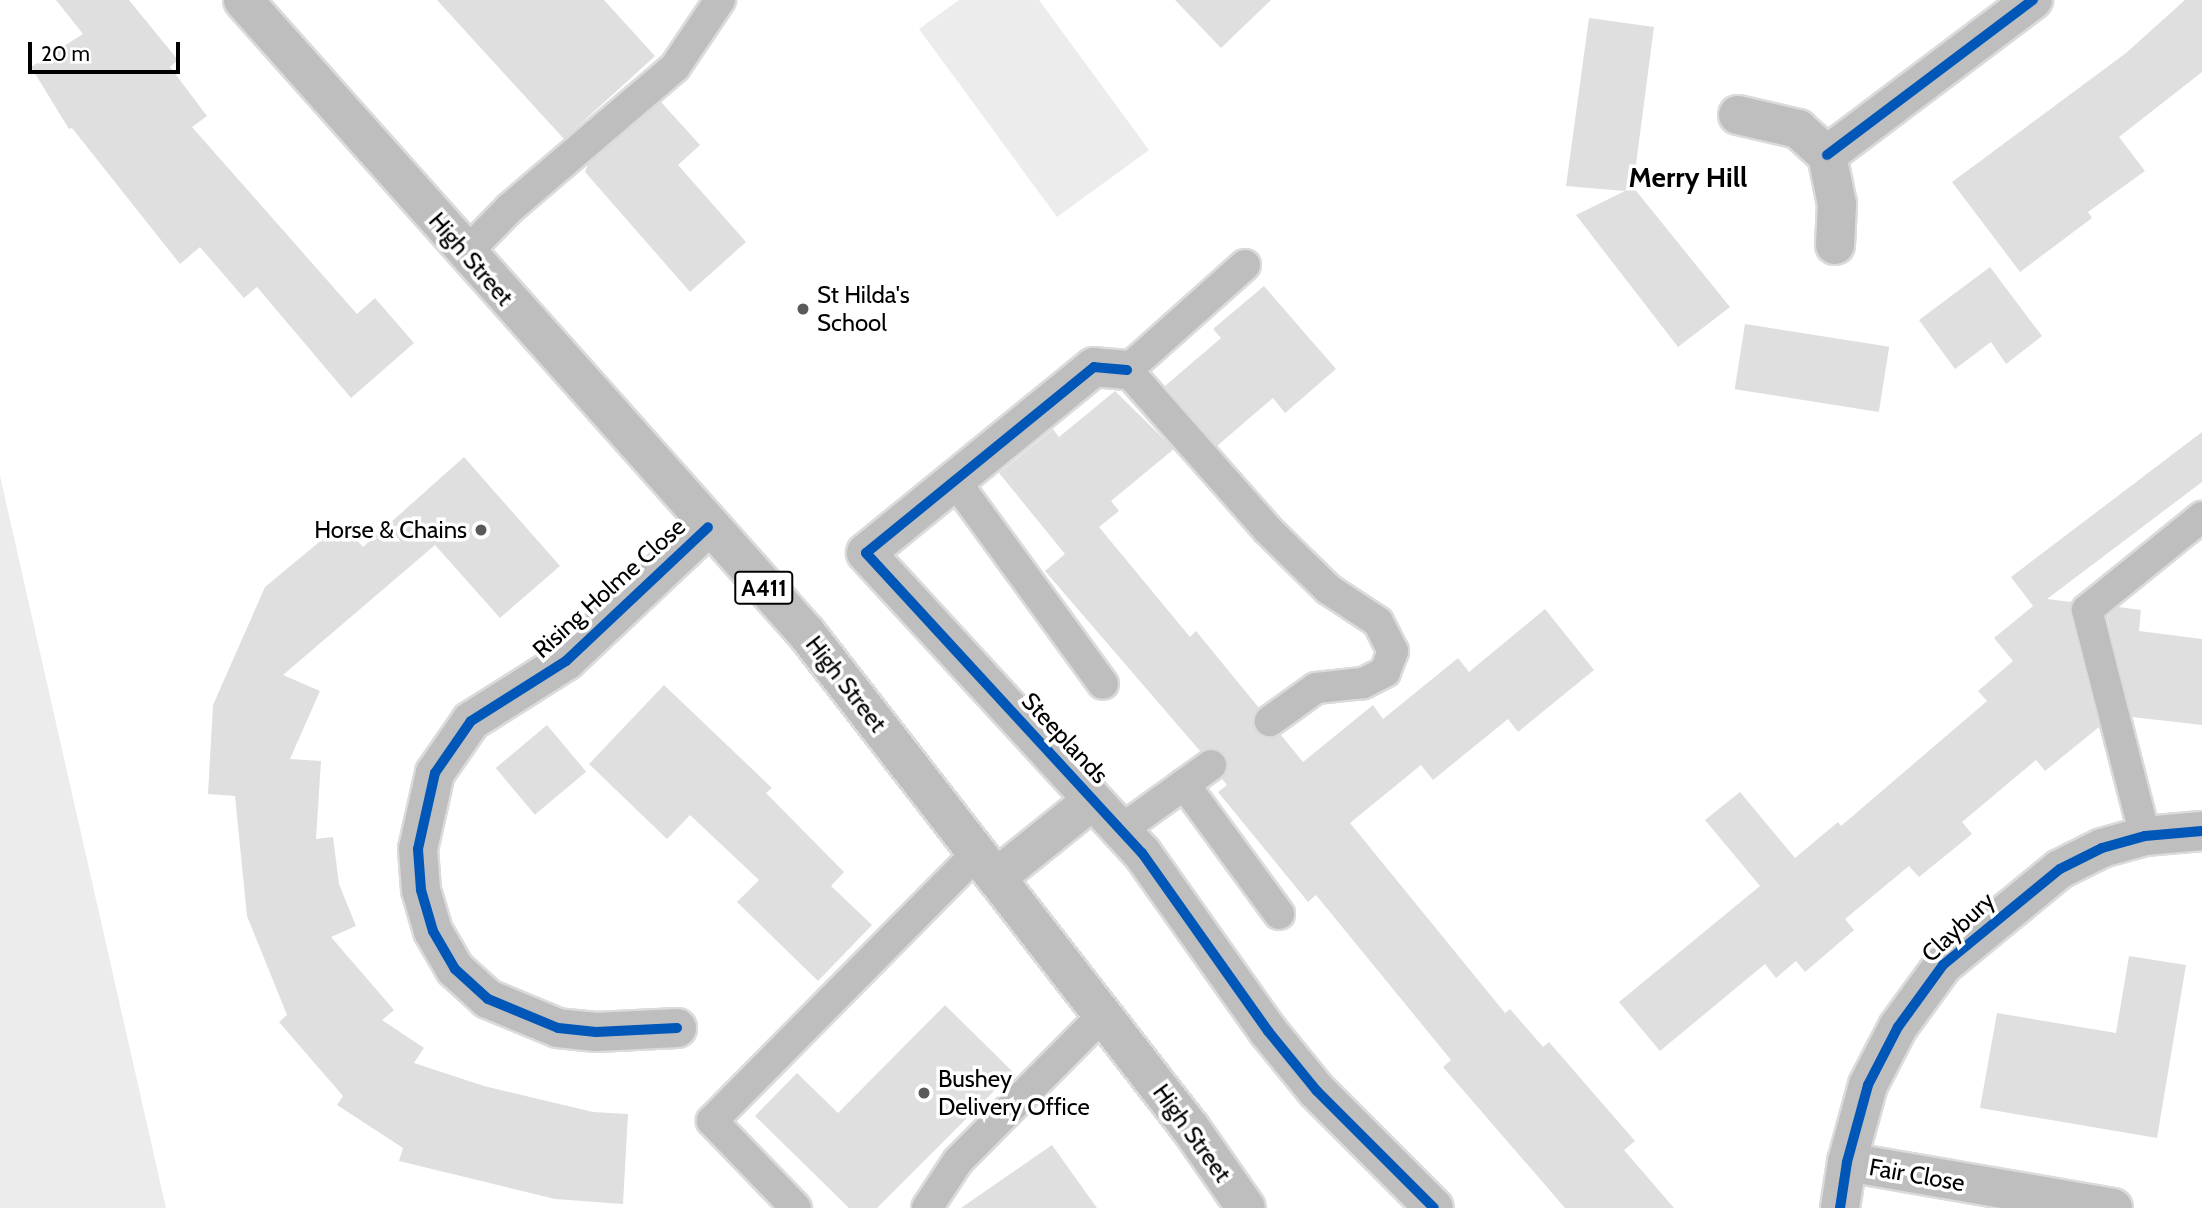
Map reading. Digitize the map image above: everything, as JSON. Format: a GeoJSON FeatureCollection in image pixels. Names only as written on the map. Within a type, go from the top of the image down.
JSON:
{"type":"FeatureCollection","features":[{"type":"Feature","properties":{"kind":"street","name":"High Street"},"geometry":{"type":"LineString","coordinates":[[243,0],[465,254],[807,634],[1103,1015],[1246,1208]]}},
{"type":"Feature","properties":{"kind":"street"},"geometry":{"type":"LineString","coordinates":[[1827,155],[2034,0]]}},
{"type":"Feature","properties":{"kind":"street"},"geometry":{"type":"LineString","coordinates":[[1738,115],[1798,129],[1827,155],[1836,195],[1835,245]]}},
{"type":"Feature","properties":{"kind":"street","name":"Steeplands"},"geometry":{"type":"LineString","coordinates":[[1127,370],[1094,367],[866,553],[1121,830],[1317,1091],[1434,1208]]}},
{"type":"Feature","properties":{"kind":"street","name":"Rising Holme Close"},"geometry":{"type":"LineString","coordinates":[[677,1028],[596,1032],[558,1028],[488,999],[455,969],[433,931],[421,890],[418,849],[435,773],[471,721],[566,661],[708,527]]}},
{"type":"Feature","properties":{"kind":"street","name":"Steeplands"},"geometry":{"type":"LineString","coordinates":[[987,865],[1093,800]]}},
{"type":"Feature","properties":{"kind":"street","name":"Claybury"},"geometry":{"type":"LineString","coordinates":[[1840,1208],[1847,1162],[1868,1085],[1898,1027],[1943,965],[2060,869],[2102,848],[2145,836],[2202,831]]}},
{"type":"Feature","properties":{"kind":"street","name":"Fair Close"},"geometry":{"type":"LineString","coordinates":[[1847,1162],[2113,1208]]}},
{"type":"Feature","properties":{"kind":"lane"},"geometry":{"type":"LineString","coordinates":[[465,254],[510,208],[675,66],[720,0]]}},
{"type":"Feature","properties":{"kind":"lane"},"geometry":{"type":"LineString","coordinates":[[1245,265],[1127,370],[1267,528],[1328,589],[1378,622],[1393,651],[1385,671],[1363,683],[1316,688],[1270,722]]}},
{"type":"Feature","properties":{"kind":"lane"},"geometry":{"type":"LineString","coordinates":[[955,481],[1103,684]]}},
{"type":"Feature","properties":{"kind":"lane"},"geometry":{"type":"LineString","coordinates":[[2145,836],[2087,610],[2202,517]]}},
{"type":"Feature","properties":{"kind":"lane"},"geometry":{"type":"LineString","coordinates":[[1121,830],[1211,765]]}},
{"type":"Feature","properties":{"kind":"lane"},"geometry":{"type":"LineString","coordinates":[[1184,784],[1279,914]]}},
{"type":"Feature","properties":{"kind":"lane"},"geometry":{"type":"LineString","coordinates":[[796,1208],[712,1121],[987,865]]}},
{"type":"Feature","properties":{"kind":"lane"},"geometry":{"type":"LineString","coordinates":[[927,1208],[958,1161],[1103,1015]]}},
{"type":"Feature","properties":{"kind":"shaded area"},"geometry":{"type":"Polygon","coordinates":[[[959,0],[1039,0],[1149,150],[1057,217],[919,29],[959,0]]]}},
{"type":"Feature","properties":{"kind":"shaded area"},"geometry":{"type":"Polygon","coordinates":[[[0,476],[166,1208],[0,1208],[0,476]]]}},
{"type":"Feature","properties":{"kind":"building"},"geometry":{"type":"Polygon","coordinates":[[[56,0],[129,0],[178,60],[170,67],[207,116],[192,127],[357,314],[375,298],[414,343],[351,398],[257,287],[244,298],[200,247],[180,264],[72,128],[69,129],[31,67],[83,34],[56,0]]]}},
{"type":"Feature","properties":{"kind":"building"},"geometry":{"type":"Polygon","coordinates":[[[437,0],[604,0],[655,56],[564,139],[437,0]]]}},
{"type":"Feature","properties":{"kind":"building"},"geometry":{"type":"Polygon","coordinates":[[[1175,0],[1271,0],[1221,48],[1175,0]]]}},
{"type":"Feature","properties":{"kind":"building"},"geometry":{"type":"Polygon","coordinates":[[[2185,0],[2202,0],[2202,72],[2119,137],[2145,171],[2088,212],[2092,218],[2020,272],[1952,182],[2126,53],[2185,0]]]}},
{"type":"Feature","properties":{"kind":"building"},"geometry":{"type":"Polygon","coordinates":[[[1589,18],[1654,27],[1633,187],[1730,307],[1678,347],[1576,215],[1625,191],[1566,186],[1589,18]]]}},
{"type":"Feature","properties":{"kind":"building"},"geometry":{"type":"Polygon","coordinates":[[[661,102],[700,145],[678,165],[746,242],[690,292],[585,172],[588,164],[661,102]]]}},
{"type":"Feature","properties":{"kind":"building"},"geometry":{"type":"Polygon","coordinates":[[[1990,267],[2042,336],[2006,364],[1991,342],[1955,369],[1919,320],[1990,267]]]}},
{"type":"Feature","properties":{"kind":"building"},"geometry":{"type":"Polygon","coordinates":[[[1264,286],[1336,369],[1285,413],[1273,398],[1217,446],[1165,386],[1221,338],[1213,329],[1264,286]]]}},
{"type":"Feature","properties":{"kind":"building"},"geometry":{"type":"Polygon","coordinates":[[[1745,324],[1889,347],[1879,412],[1735,389],[1745,324]]]}},
{"type":"Feature","properties":{"kind":"building"},"geometry":{"type":"Polygon","coordinates":[[[1115,391],[1174,449],[1111,501],[1119,511],[1099,527],[1190,637],[1196,631],[1259,708],[1253,722],[1256,732],[1271,738],[1281,735],[1303,762],[1373,705],[1383,719],[1458,658],[1469,672],[1545,609],[1594,670],[1518,732],[1508,719],[1433,780],[1421,765],[1350,823],[1505,1013],[1510,1009],[1543,1047],[1549,1042],[1635,1141],[1624,1150],[1674,1208],[1565,1208],[1443,1067],[1451,1060],[1316,895],[1308,902],[1218,792],[1227,785],[1222,779],[1228,764],[1225,754],[1210,748],[1200,751],[1045,571],[1065,554],[999,473],[1053,429],[1059,437],[1115,391]]]}},
{"type":"Feature","properties":{"kind":"building"},"geometry":{"type":"Polygon","coordinates":[[[2202,432],[2202,482],[2047,599],[2072,602],[2070,614],[2099,727],[2045,771],[2036,760],[1962,822],[1972,834],[1919,877],[1909,866],[1845,919],[1854,930],[1805,972],[1796,961],[1776,978],[1765,964],[1660,1051],[1619,1002],[1760,886],[1705,820],[1740,792],[1795,858],[1838,822],[1841,826],[1987,701],[1978,691],[2013,661],[1994,638],[2033,606],[2011,577],[2202,432]]]}},
{"type":"Feature","properties":{"kind":"building"},"geometry":{"type":"Polygon","coordinates":[[[464,457],[560,566],[500,618],[435,545],[283,675],[320,691],[290,759],[321,761],[316,839],[333,837],[339,884],[356,926],[331,937],[394,1010],[382,1020],[424,1048],[414,1063],[484,1086],[593,1112],[628,1114],[623,1204],[555,1199],[399,1161],[403,1148],[337,1105],[343,1096],[279,1022],[287,1015],[247,916],[235,796],[208,794],[213,705],[265,587],[342,523],[363,547],[464,457]]]}},
{"type":"Feature","properties":{"kind":"building"},"geometry":{"type":"Polygon","coordinates":[[[2118,607],[2141,610],[2139,631],[2202,639],[2202,725],[2132,717],[2107,617],[2118,607]]]}},
{"type":"Feature","properties":{"kind":"building"},"geometry":{"type":"Polygon","coordinates":[[[664,685],[772,788],[766,793],[844,872],[831,886],[872,925],[818,981],[737,902],[759,880],[690,815],[667,839],[589,764],[664,685]]]}},
{"type":"Feature","properties":{"kind":"building"},"geometry":{"type":"Polygon","coordinates":[[[547,725],[586,772],[535,815],[496,768],[547,725]]]}},
{"type":"Feature","properties":{"kind":"building"},"geometry":{"type":"Polygon","coordinates":[[[2129,956],[2186,965],[2157,1138],[1980,1108],[1997,1013],[2116,1033],[2129,956]]]}},
{"type":"Feature","properties":{"kind":"building","name":"Bushey Delivery Office"},"geometry":{"type":"Polygon","coordinates":[[[945,1005],[1013,1072],[877,1208],[849,1208],[755,1116],[797,1073],[838,1113],[945,1005]]]}},
{"type":"Feature","properties":{"kind":"building"},"geometry":{"type":"Polygon","coordinates":[[[1052,1145],[1097,1208],[961,1208],[1052,1145]]]}},
{"type":"Feature","properties":{"kind":"cycle path"},"geometry":{"type":"LineString","coordinates":[[1827,155],[2033,0]]}},
{"type":"Feature","properties":{"kind":"cycle path"},"geometry":{"type":"LineString","coordinates":[[1127,370],[1094,367],[866,553],[1142,853],[1268,1031],[1317,1091],[1434,1208]]}},
{"type":"Feature","properties":{"kind":"cycle path"},"geometry":{"type":"LineString","coordinates":[[677,1028],[596,1032],[558,1028],[488,999],[455,969],[433,931],[421,890],[418,849],[435,773],[471,721],[566,661],[708,527]]}},
{"type":"Feature","properties":{"kind":"cycle path"},"geometry":{"type":"LineString","coordinates":[[1840,1208],[1847,1162],[1868,1085],[1898,1027],[1943,965],[2060,869],[2102,848],[2145,836],[2202,831]]}},
{"type":"Feature","properties":{"kind":"place","name":"St Hilda's School"},"geometry":{"type":"Point","coordinates":[803,309]}},
{"type":"Feature","properties":{"kind":"place","name":"Horse & Chains"},"geometry":{"type":"Point","coordinates":[481,530]}},
{"type":"Feature","properties":{"kind":"place","name":"Bushey Delivery Office"},"geometry":{"type":"Point","coordinates":[924,1093]}},
{"type":"Feature","properties":{"kind":"district","name":"Merry Hill"},"geometry":{"type":"Point","coordinates":[1688,177]}}]}
